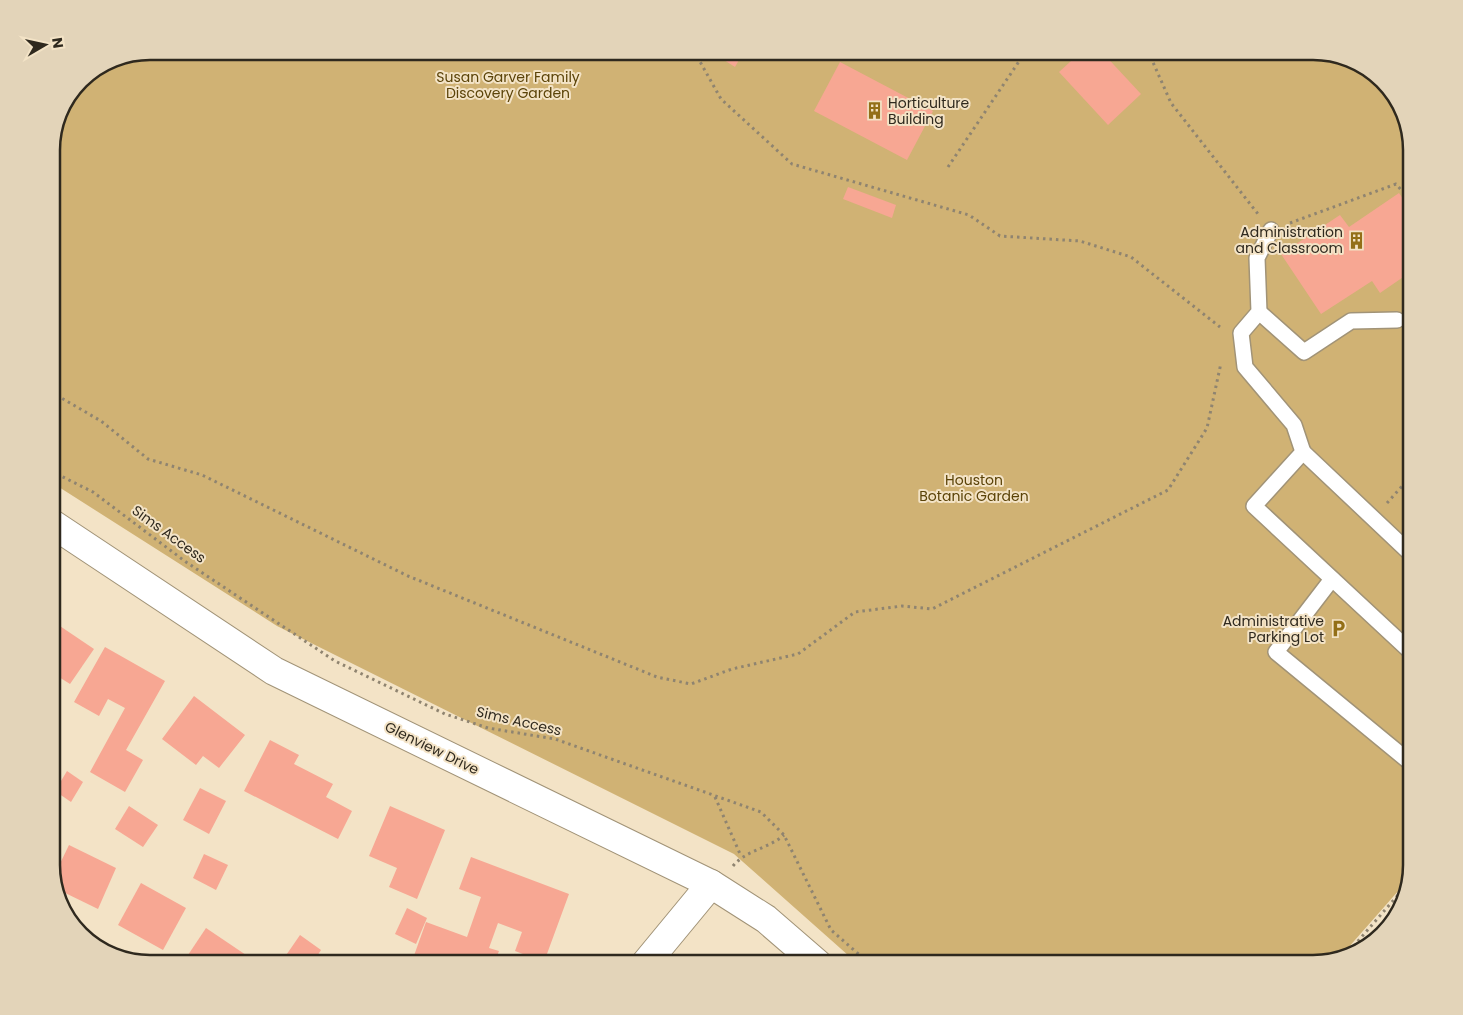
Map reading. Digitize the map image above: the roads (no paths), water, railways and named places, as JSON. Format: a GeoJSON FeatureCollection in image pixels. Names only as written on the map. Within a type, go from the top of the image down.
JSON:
{"type":"FeatureCollection","features":[{"type":"Feature","properties":{"kind":"street","name":"Glenview Drive"},"geometry":{"type":"LineString","coordinates":[[60,528],[274,671],[711,884],[766,919],[808,955]]}},
{"type":"Feature","properties":{"kind":"street"},"geometry":{"type":"LineString","coordinates":[[652,955],[711,884]]}},
{"type":"Feature","properties":{"kind":"lane"},"geometry":{"type":"LineString","coordinates":[[1270,230],[1257,258],[1259,312],[1241,333],[1245,367],[1294,425],[1303,452],[1403,546]]}},
{"type":"Feature","properties":{"kind":"lane"},"geometry":{"type":"LineString","coordinates":[[1259,312],[1304,352],[1352,321],[1396,320]]}},
{"type":"Feature","properties":{"kind":"lane"},"geometry":{"type":"LineString","coordinates":[[1303,452],[1254,506],[1403,645]]}},
{"type":"Feature","properties":{"kind":"lane"},"geometry":{"type":"LineString","coordinates":[[1332,579],[1276,652],[1403,757]]}},
{"type":"Feature","properties":{"kind":"place","name":"Horticulture Building"},"geometry":{"type":"Point","coordinates":[874,111]}},
{"type":"Feature","properties":{"kind":"place","name":"Administration and Classroom"},"geometry":{"type":"Point","coordinates":[1357,240]}},
{"type":"Feature","properties":{"kind":"place","name":"Administrative Parking Lot"},"geometry":{"type":"Point","coordinates":[1338,629]}},
{"type":"Feature","properties":{"kind":"park label","name":"Susan Garver Family Discovery Garden"},"geometry":{"type":"Point","coordinates":[508,86]}},
{"type":"Feature","properties":{"kind":"park label","name":"Houston Botanic Garden"},"geometry":{"type":"Point","coordinates":[974,488]}}]}
